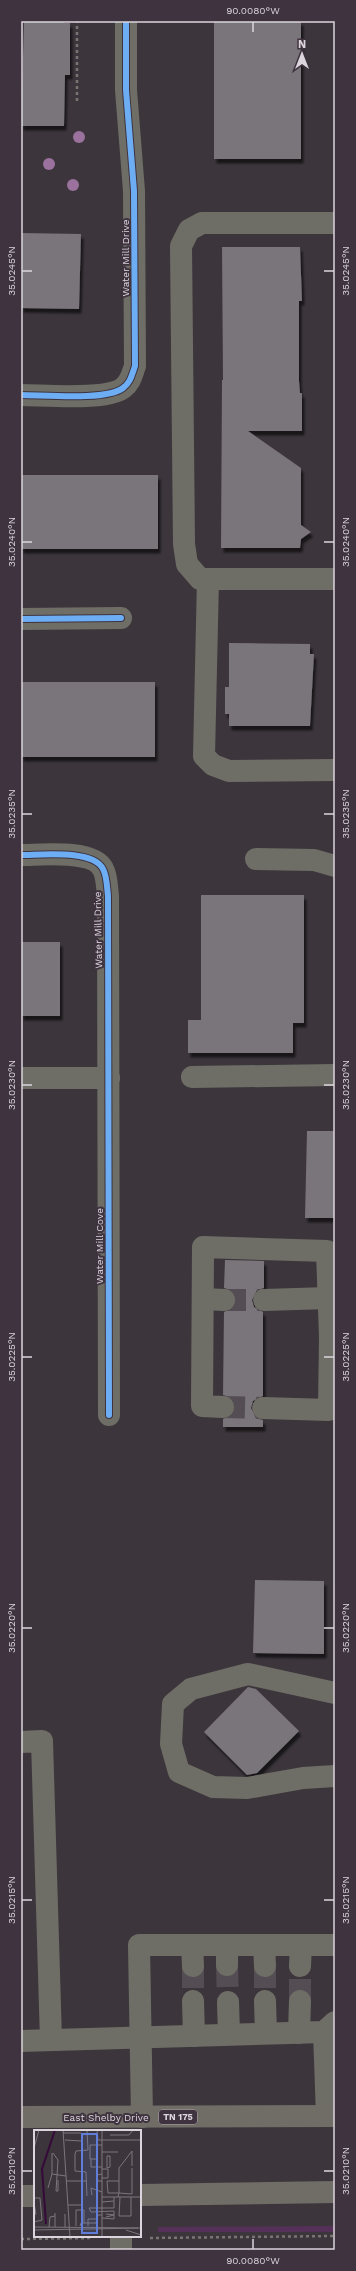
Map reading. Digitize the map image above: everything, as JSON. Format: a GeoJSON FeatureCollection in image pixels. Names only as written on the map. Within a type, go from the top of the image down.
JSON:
{"type":"FeatureCollection","features":[{"type":"Feature","properties":{"kind":"main road","name":"East Shelby Drive"},"geometry":{"type":"LineString","coordinates":[[21,2117],[331,2116]]}},
{"type":"Feature","properties":{"kind":"main road"},"geometry":{"type":"LineString","coordinates":[[141,2195],[335,2192]]}},
{"type":"Feature","properties":{"kind":"main road"},"geometry":{"type":"LineString","coordinates":[[21,2196],[34,2196]]}},
{"type":"Feature","properties":{"kind":"street","name":"Water Mill Drive"},"geometry":{"type":"LineString","coordinates":[[21,395],[100,396],[113,393],[123,388],[130,380],[135,366],[134,191],[126,90],[126,21]]}},
{"type":"Feature","properties":{"kind":"street"},"geometry":{"type":"LineString","coordinates":[[335,223],[202,223],[189,230],[181,246],[184,544],[187,564],[200,579],[335,579]]}},
{"type":"Feature","properties":{"kind":"street"},"geometry":{"type":"LineString","coordinates":[[208,579],[204,756],[213,765],[229,771],[335,770]]}},
{"type":"Feature","properties":{"kind":"street"},"geometry":{"type":"LineString","coordinates":[[21,619],[122,618]]}},
{"type":"Feature","properties":{"kind":"street","name":"Water Mill Drive"},"geometry":{"type":"LineString","coordinates":[[21,855],[84,857],[96,862],[103,869],[108,896],[109,1078]]}},
{"type":"Feature","properties":{"kind":"street"},"geometry":{"type":"LineString","coordinates":[[256,859],[314,860],[335,866]]}},
{"type":"Feature","properties":{"kind":"street"},"geometry":{"type":"LineString","coordinates":[[192,1077],[335,1075]]}},
{"type":"Feature","properties":{"kind":"street"},"geometry":{"type":"LineString","coordinates":[[21,1078],[109,1078]]}},
{"type":"Feature","properties":{"kind":"street","name":"Water Mill Cove"},"geometry":{"type":"LineString","coordinates":[[108,1415],[109,1078]]}},
{"type":"Feature","properties":{"kind":"street"},"geometry":{"type":"LineString","coordinates":[[223,1407],[202,1406],[203,1247],[326,1251],[332,1337],[329,1410],[263,1408]]}},
{"type":"Feature","properties":{"kind":"street"},"geometry":{"type":"LineString","coordinates":[[264,1300],[329,1298]]}},
{"type":"Feature","properties":{"kind":"street"},"geometry":{"type":"LineString","coordinates":[[203,1299],[224,1300]]}},
{"type":"Feature","properties":{"kind":"street"},"geometry":{"type":"LineString","coordinates":[[335,1693],[248,1674],[191,1689],[173,1704],[172,1744],[179,1772],[214,1787],[247,1788],[303,1778],[335,1776]]}},
{"type":"Feature","properties":{"kind":"street"},"geometry":{"type":"LineString","coordinates":[[21,1742],[42,1741],[51,2040]]}},
{"type":"Feature","properties":{"kind":"street"},"geometry":{"type":"LineString","coordinates":[[142,2117],[142,2037],[139,1945],[193,1955],[300,1956],[335,1945]]}},
{"type":"Feature","properties":{"kind":"street"},"geometry":{"type":"LineString","coordinates":[[193,2001],[194,2036]]}},
{"type":"Feature","properties":{"kind":"street"},"geometry":{"type":"LineString","coordinates":[[265,2001],[266,2033]]}},
{"type":"Feature","properties":{"kind":"street"},"geometry":{"type":"LineString","coordinates":[[299,2033],[300,2001]]}},
{"type":"Feature","properties":{"kind":"street"},"geometry":{"type":"LineString","coordinates":[[228,2002],[229,2034]]}},
{"type":"Feature","properties":{"kind":"street"},"geometry":{"type":"LineString","coordinates":[[21,2040],[299,2033],[329,2027],[331,2116]]}},
{"type":"Feature","properties":{"kind":"path"},"geometry":{"type":"LineString","coordinates":[[77,21],[77,101]]}},
{"type":"Feature","properties":{"kind":"path"},"geometry":{"type":"LineString","coordinates":[[21,2239],[121,2241],[335,2236]]}},
{"type":"Feature","properties":{"kind":"shaded area"},"geometry":{"type":"Polygon","coordinates":[[[335,2226],[335,2232],[158,2232],[158,2227],[335,2226]]]}},
{"type":"Feature","properties":{"kind":"building"},"geometry":{"type":"Polygon","coordinates":[[[24,21],[64,21],[64,23],[70,23],[70,75],[65,75],[64,126],[21,126],[24,21]]]}},
{"type":"Feature","properties":{"kind":"building"},"geometry":{"type":"Polygon","coordinates":[[[214,21],[301,21],[301,159],[214,159],[214,21]]]}},
{"type":"Feature","properties":{"kind":"building"},"geometry":{"type":"Polygon","coordinates":[[[21,233],[81,234],[79,309],[21,308],[21,233]]]}},
{"type":"Feature","properties":{"kind":"building"},"geometry":{"type":"Polygon","coordinates":[[[222,247],[300,247],[302,301],[299,301],[299,381],[300,393],[302,393],[302,431],[248,431],[301,468],[301,525],[311,532],[301,539],[300,548],[221,548],[223,380],[222,247]]]}},
{"type":"Feature","properties":{"kind":"building"},"geometry":{"type":"Polygon","coordinates":[[[21,475],[158,475],[158,549],[21,549],[21,475]]]}},
{"type":"Feature","properties":{"kind":"building"},"geometry":{"type":"Polygon","coordinates":[[[229,643],[310,644],[310,654],[314,654],[310,726],[229,726],[229,714],[225,714],[225,687],[229,687],[229,643]]]}},
{"type":"Feature","properties":{"kind":"building"},"geometry":{"type":"Polygon","coordinates":[[[21,682],[155,682],[155,757],[21,757],[21,682]]]}},
{"type":"Feature","properties":{"kind":"building"},"geometry":{"type":"Polygon","coordinates":[[[201,895],[304,895],[304,1023],[293,1023],[293,1053],[188,1053],[188,1020],[201,1020],[201,895]]]}},
{"type":"Feature","properties":{"kind":"building"},"geometry":{"type":"Polygon","coordinates":[[[21,942],[60,942],[60,1016],[21,1016],[21,942]]]}},
{"type":"Feature","properties":{"kind":"building"},"geometry":{"type":"Polygon","coordinates":[[[307,1131],[335,1131],[335,1218],[305,1218],[307,1131]]]}},
{"type":"Feature","properties":{"kind":"building"},"geometry":{"type":"Polygon","coordinates":[[[225,1260],[264,1261],[264,1288],[257,1290],[252,1300],[254,1307],[263,1312],[263,1396],[253,1401],[251,1408],[256,1418],[263,1420],[263,1427],[223,1427],[223,1419],[233,1414],[235,1407],[230,1397],[223,1395],[224,1312],[234,1307],[236,1300],[231,1290],[224,1288],[225,1260]]]}},
{"type":"Feature","properties":{"kind":"building"},"geometry":{"type":"Polygon","coordinates":[[[255,1580],[324,1581],[324,1654],[253,1653],[255,1580]]]}},
{"type":"Feature","properties":{"kind":"building"},"geometry":{"type":"Polygon","coordinates":[[[248,1687],[256,1689],[299,1731],[257,1773],[247,1775],[204,1732],[248,1687]]]}},
{"type":"Feature","properties":{"kind":"tunnel"},"geometry":{"type":"LineString","coordinates":[[224,1300],[264,1300]]}},
{"type":"Feature","properties":{"kind":"tunnel"},"geometry":{"type":"LineString","coordinates":[[223,1407],[263,1408]]}},
{"type":"Feature","properties":{"kind":"tunnel"},"geometry":{"type":"LineString","coordinates":[[227,1965],[228,2002]]}},
{"type":"Feature","properties":{"kind":"tunnel"},"geometry":{"type":"LineString","coordinates":[[193,1966],[193,2001]]}},
{"type":"Feature","properties":{"kind":"tunnel"},"geometry":{"type":"LineString","coordinates":[[265,1966],[265,2001]]}},
{"type":"Feature","properties":{"kind":"tunnel"},"geometry":{"type":"LineString","coordinates":[[300,1966],[300,2001]]}},
{"type":"Feature","properties":{"kind":"cycle path"},"geometry":{"type":"LineString","coordinates":[[21,395],[89,396],[115,392],[123,388],[128,383],[135,366],[134,191],[126,90],[126,21]]}},
{"type":"Feature","properties":{"kind":"cycle path"},"geometry":{"type":"LineString","coordinates":[[21,619],[121,618]]}},
{"type":"Feature","properties":{"kind":"cycle path"},"geometry":{"type":"LineString","coordinates":[[21,855],[66,854],[89,858],[103,869],[106,879],[108,896],[109,1415]]}}]}
